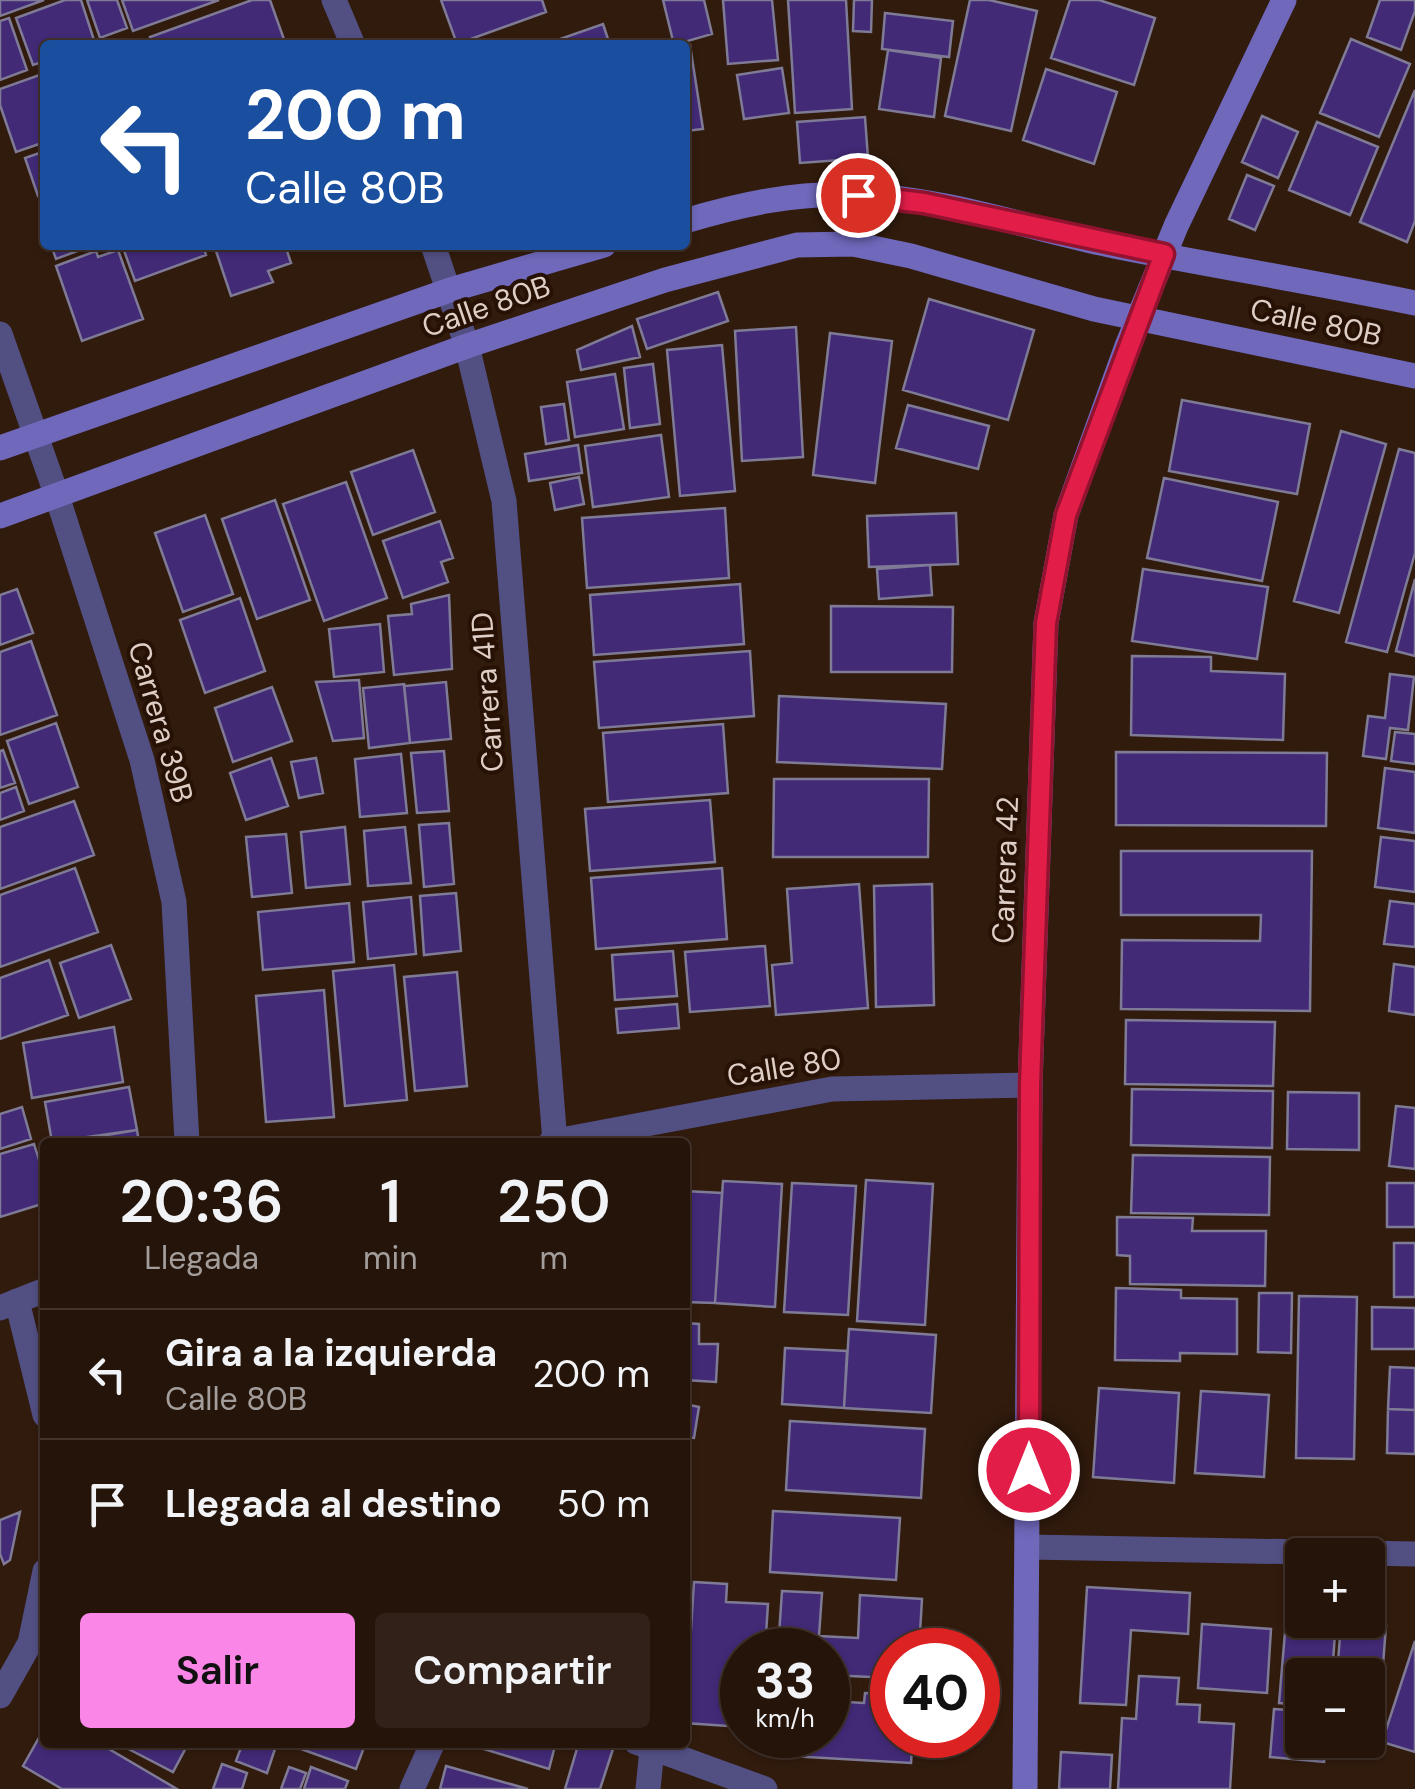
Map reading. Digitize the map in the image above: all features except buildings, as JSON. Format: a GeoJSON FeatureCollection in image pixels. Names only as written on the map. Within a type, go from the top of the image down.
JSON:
{"type":"FeatureCollection","features":[{"type":"Feature","properties":{"kind":"main road","name":"Carrera 42"},"geometry":{"type":"LineString","coordinates":[[1025,1789],[1030,1085],[1046,623],[1066,515],[1139,318],[1164,254],[1284,0]]}},
{"type":"Feature","properties":{"kind":"main road","name":"Calle 80B"},"geometry":{"type":"LineString","coordinates":[[690,220],[747,203],[811,195],[858,195],[924,203],[1415,303]]}},
{"type":"Feature","properties":{"kind":"main road","name":"Calle 80B"},"geometry":{"type":"LineString","coordinates":[[0,516],[468,346],[665,280],[798,246],[853,244],[872,248],[1139,318],[1415,376]]}},
{"type":"Feature","properties":{"kind":"main road","name":"Calle 80B"},"geometry":{"type":"LineString","coordinates":[[0,448],[450,290],[587,250]]}},
{"type":"Feature","properties":{"kind":"street"},"geometry":{"type":"LineString","coordinates":[[334,0],[351,40]]}},
{"type":"Feature","properties":{"kind":"street","name":"Carrera 41D"},"geometry":{"type":"LineString","coordinates":[[436,250],[468,346],[504,501],[554,1138]]}},
{"type":"Feature","properties":{"kind":"street","name":"Carrera 39B"},"geometry":{"type":"LineString","coordinates":[[0,334],[142,760],[174,902],[187,1138]]}},
{"type":"Feature","properties":{"kind":"street","name":"Calle 80"},"geometry":{"type":"LineString","coordinates":[[575,1138],[832,1089],[1030,1085]]}},
{"type":"Feature","properties":{"kind":"street"},"geometry":{"type":"LineString","coordinates":[[40,1292],[8,1304],[40,1400]]}},
{"type":"Feature","properties":{"kind":"street"},"geometry":{"type":"LineString","coordinates":[[1029,1547],[1415,1554]]}},
{"type":"Feature","properties":{"kind":"street"},"geometry":{"type":"LineString","coordinates":[[0,1696],[30,1644],[40,1595]]}},
{"type":"Feature","properties":{"kind":"street"},"geometry":{"type":"LineString","coordinates":[[412,1789],[430,1748]]}},
{"type":"Feature","properties":{"kind":"street"},"geometry":{"type":"LineString","coordinates":[[644,1748],[648,1789]]}},
{"type":"Feature","properties":{"kind":"street"},"geometry":{"type":"LineString","coordinates":[[650,1748],[765,1789]]}},
{"type":"Feature","properties":{"kind":"route"},"geometry":{"type":"LineString","coordinates":[[858,195],[924,203],[1164,254],[1066,515],[1046,623],[1030,1085],[1029,1470]]}}]}
